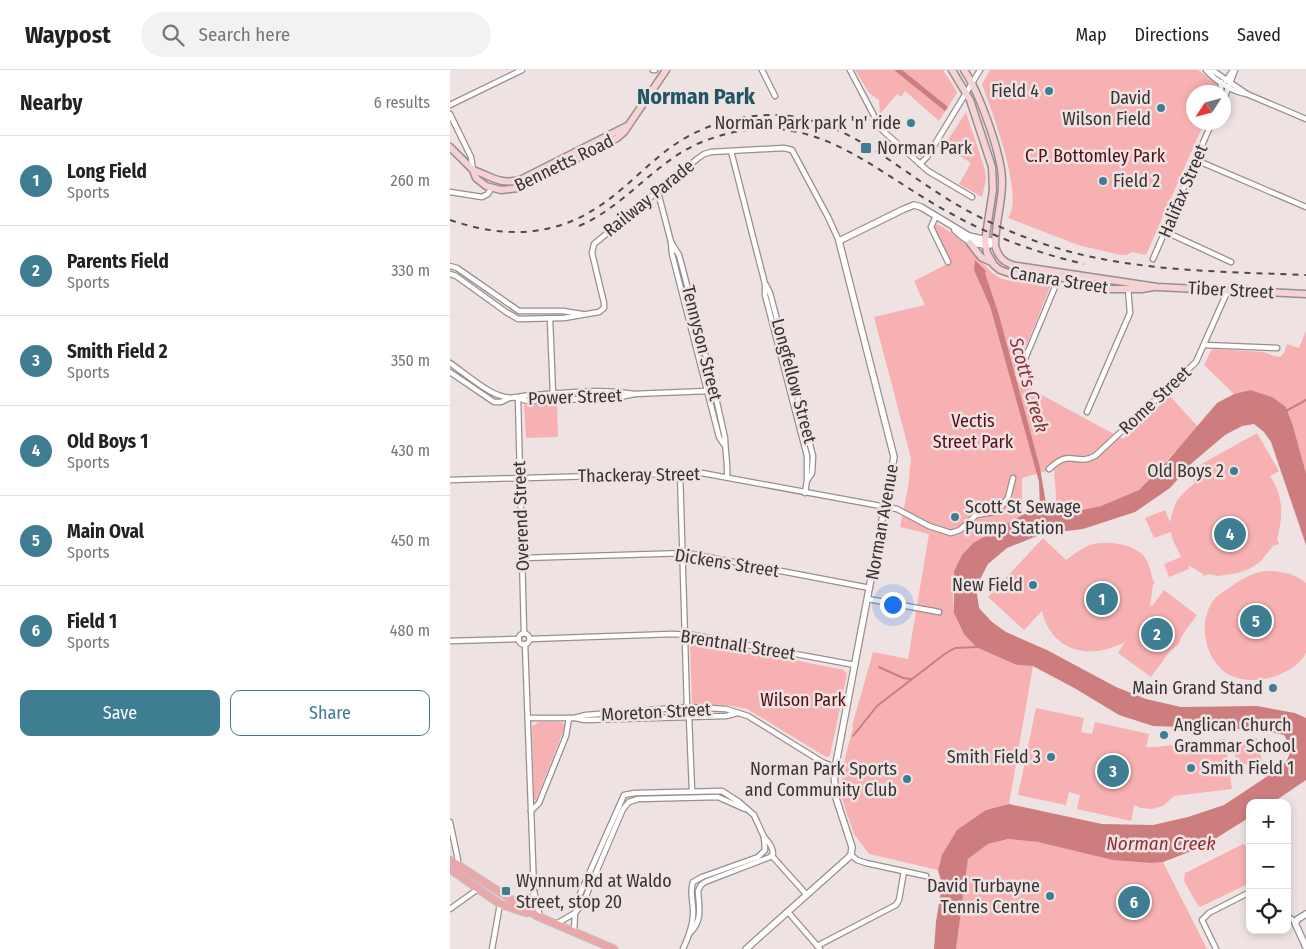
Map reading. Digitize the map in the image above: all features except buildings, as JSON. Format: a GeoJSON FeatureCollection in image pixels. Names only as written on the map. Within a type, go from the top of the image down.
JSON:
{"type":"FeatureCollection","features":[{"type":"Feature","properties":{"kind":"main road","name":"Bennetts Road"},"geometry":{"type":"LineString","coordinates":[[450,148],[473,170],[494,180],[504,182],[524,178],[612,141],[624,132],[666,70]]}},
{"type":"Feature","properties":{"kind":"main road"},"geometry":{"type":"LineString","coordinates":[[952,70],[967,93],[989,154],[993,172],[993,190],[985,243],[987,253],[992,262]]}},
{"type":"Feature","properties":{"kind":"main road"},"geometry":{"type":"LineString","coordinates":[[964,70],[981,104],[1001,167],[1002,192],[995,244]]}},
{"type":"Feature","properties":{"kind":"main road","name":"Bennetts Road"},"geometry":{"type":"LineString","coordinates":[[473,170],[476,178],[491,188],[507,191],[518,188],[577,155]]}},
{"type":"Feature","properties":{"kind":"main road","name":"Canara Street"},"geometry":{"type":"LineString","coordinates":[[970,242],[981,257],[992,262],[1000,270],[1012,274],[1060,274]]}},
{"type":"Feature","properties":{"kind":"main road","name":"Canara Street"},"geometry":{"type":"LineString","coordinates":[[995,244],[1000,257],[1008,264],[1128,286]]}},
{"type":"Feature","properties":{"kind":"main road","name":"Tiber Street"},"geometry":{"type":"LineString","coordinates":[[1128,286],[1306,294]]}},
{"type":"Feature","properties":{"kind":"main road"},"geometry":{"type":"LineString","coordinates":[[453,862],[462,878]]}},
{"type":"Feature","properties":{"kind":"main road"},"geometry":{"type":"LineString","coordinates":[[453,862],[538,916],[614,949]]}},
{"type":"Feature","properties":{"kind":"main road"},"geometry":{"type":"LineString","coordinates":[[450,869],[500,904],[538,916]]}},
{"type":"Feature","properties":{"kind":"main road"},"geometry":{"type":"LineString","coordinates":[[494,889],[499,897],[500,904]]}},
{"type":"Feature","properties":{"kind":"street"},"geometry":{"type":"LineString","coordinates":[[450,105],[522,70]]}},
{"type":"Feature","properties":{"kind":"street"},"geometry":{"type":"LineString","coordinates":[[762,70],[775,96]]}},
{"type":"Feature","properties":{"kind":"street"},"geometry":{"type":"LineString","coordinates":[[850,70],[881,129],[932,173],[972,197]]}},
{"type":"Feature","properties":{"kind":"street"},"geometry":{"type":"LineString","coordinates":[[920,164],[927,157],[980,70]]}},
{"type":"Feature","properties":{"kind":"street"},"geometry":{"type":"LineString","coordinates":[[1207,70],[1212,76],[1227,83],[1238,92],[1306,119]]}},
{"type":"Feature","properties":{"kind":"street"},"geometry":{"type":"LineString","coordinates":[[1227,83],[1234,70]]}},
{"type":"Feature","properties":{"kind":"street"},"geometry":{"type":"LineString","coordinates":[[450,114],[469,154],[473,170]]}},
{"type":"Feature","properties":{"kind":"street","name":"Halifax Street"},"geometry":{"type":"LineString","coordinates":[[1153,259],[1209,130]]}},
{"type":"Feature","properties":{"kind":"street","name":"Railway Parade"},"geometry":{"type":"LineString","coordinates":[[450,274],[459,278],[514,317],[522,319],[568,318],[600,312],[604,307],[592,253],[594,244],[704,154],[784,148],[792,150]]}},
{"type":"Feature","properties":{"kind":"street","name":"Norman Avenue"},"geometry":{"type":"LineString","coordinates":[[792,150],[839,241],[894,451],[894,462],[886,508],[834,767],[834,792],[851,843],[851,855]]}},
{"type":"Feature","properties":{"kind":"street","name":"Longfellow Street"},"geometry":{"type":"LineString","coordinates":[[731,151],[765,284],[770,293],[813,456],[812,473],[805,492]]}},
{"type":"Feature","properties":{"kind":"street"},"geometry":{"type":"LineString","coordinates":[[1196,160],[1306,207]]}},
{"type":"Feature","properties":{"kind":"street"},"geometry":{"type":"LineString","coordinates":[[450,192],[482,197],[488,194],[491,188]]}},
{"type":"Feature","properties":{"kind":"street","name":"Tennyson Street"},"geometry":{"type":"LineString","coordinates":[[656,192],[660,197],[672,242],[672,254],[719,437],[725,446]]}},
{"type":"Feature","properties":{"kind":"street","name":"Canara Street"},"geometry":{"type":"LineString","coordinates":[[839,241],[904,208],[914,205],[921,207],[985,243]]}},
{"type":"Feature","properties":{"kind":"street"},"geometry":{"type":"LineString","coordinates":[[936,216],[931,224],[931,228],[948,262]]}},
{"type":"Feature","properties":{"kind":"street","name":"Canara Street"},"geometry":{"type":"LineString","coordinates":[[952,226],[962,237],[970,242],[995,244]]}},
{"type":"Feature","properties":{"kind":"street"},"geometry":{"type":"LineString","coordinates":[[1166,232],[1231,262]]}},
{"type":"Feature","properties":{"kind":"street","name":"Tennyson Street"},"geometry":{"type":"LineString","coordinates":[[672,242],[680,258],[712,380],[725,438],[728,462],[727,477]]}},
{"type":"Feature","properties":{"kind":"street"},"geometry":{"type":"LineString","coordinates":[[450,266],[457,268],[519,312],[563,311],[586,314]]}},
{"type":"Feature","properties":{"kind":"street"},"geometry":{"type":"LineString","coordinates":[[1020,371],[1060,274]]}},
{"type":"Feature","properties":{"kind":"street"},"geometry":{"type":"LineString","coordinates":[[1087,412],[1129,315],[1131,307],[1128,286]]}},
{"type":"Feature","properties":{"kind":"street","name":"Rome Street"},"geometry":{"type":"LineString","coordinates":[[1049,469],[1062,458],[1071,457],[1082,460],[1095,456],[1196,362],[1228,290]]}},
{"type":"Feature","properties":{"kind":"street"},"geometry":{"type":"LineString","coordinates":[[550,318],[553,394]]}},
{"type":"Feature","properties":{"kind":"street"},"geometry":{"type":"LineString","coordinates":[[1204,345],[1278,348]]}},
{"type":"Feature","properties":{"kind":"street","name":"Power Street"},"geometry":{"type":"LineString","coordinates":[[450,363],[493,393],[509,398],[553,394],[619,392],[634,394],[707,391]]}},
{"type":"Feature","properties":{"kind":"street","name":"Power Street"},"geometry":{"type":"LineString","coordinates":[[450,372],[494,402],[501,402],[509,398]]}},
{"type":"Feature","properties":{"kind":"street","name":"Power Street"},"geometry":{"type":"LineString","coordinates":[[518,398],[526,401],[547,401],[616,398],[634,394]]}},
{"type":"Feature","properties":{"kind":"street","name":"Overend Street"},"geometry":{"type":"LineString","coordinates":[[518,398],[524,633]]}},
{"type":"Feature","properties":{"kind":"street"},"geometry":{"type":"LineString","coordinates":[[680,472],[687,708]]}},
{"type":"Feature","properties":{"kind":"street","name":"Thackeray Street"},"geometry":{"type":"LineString","coordinates":[[450,480],[680,472],[702,473],[899,510],[936,529],[954,532],[960,530],[976,515],[993,512],[1000,508],[1008,498],[1013,478]]}},
{"type":"Feature","properties":{"kind":"street","name":"Dickens Street"},"geometry":{"type":"LineString","coordinates":[[522,558],[683,553],[870,588]]}},
{"type":"Feature","properties":{"kind":"street"},"geometry":{"type":"LineString","coordinates":[[868,599],[939,612]]}},
{"type":"Feature","properties":{"kind":"street"},"geometry":{"type":"LineString","coordinates":[[519,639],[524,633],[529,635],[530,639],[525,644]]}},
{"type":"Feature","properties":{"kind":"street","name":"Brentnall Street"},"geometry":{"type":"LineString","coordinates":[[530,639],[685,634],[855,665]]}},
{"type":"Feature","properties":{"kind":"street"},"geometry":{"type":"LineString","coordinates":[[450,641],[519,639]]}},
{"type":"Feature","properties":{"kind":"street"},"geometry":{"type":"LineString","coordinates":[[519,639],[521,643],[525,644]]}},
{"type":"Feature","properties":{"kind":"street"},"geometry":{"type":"LineString","coordinates":[[525,644],[534,891],[538,916]]}},
{"type":"Feature","properties":{"kind":"street","name":"Moreton Street"},"geometry":{"type":"LineString","coordinates":[[571,718],[586,715],[687,708],[726,709],[748,716],[822,762],[834,767]]}},
{"type":"Feature","properties":{"kind":"street","name":"Moreton Street"},"geometry":{"type":"LineString","coordinates":[[528,718],[571,718],[585,720],[726,716],[737,713]]}},
{"type":"Feature","properties":{"kind":"street"},"geometry":{"type":"LineString","coordinates":[[689,716],[692,791]]}},
{"type":"Feature","properties":{"kind":"street"},"geometry":{"type":"LineString","coordinates":[[531,810],[539,802],[566,736],[571,718]]}},
{"type":"Feature","properties":{"kind":"street"},"geometry":{"type":"LineString","coordinates":[[574,932],[580,894],[623,795],[721,790],[756,817],[764,837],[765,850],[760,856],[693,882],[694,915],[690,933],[683,949]]}},
{"type":"Feature","properties":{"kind":"street"},"geometry":{"type":"LineString","coordinates":[[556,924],[577,910],[583,903],[622,809],[629,802],[638,799],[718,797],[748,810]]}},
{"type":"Feature","properties":{"kind":"street"},"geometry":{"type":"LineString","coordinates":[[450,822],[458,860],[453,862]]}},
{"type":"Feature","properties":{"kind":"street"},"geometry":{"type":"LineString","coordinates":[[764,837],[770,844],[773,852],[772,856],[807,895]]}},
{"type":"Feature","properties":{"kind":"street"},"geometry":{"type":"LineString","coordinates":[[746,949],[851,855],[862,862],[926,876]]}},
{"type":"Feature","properties":{"kind":"street"},"geometry":{"type":"LineString","coordinates":[[690,933],[700,918],[698,891],[702,884],[772,856]]}},
{"type":"Feature","properties":{"kind":"street"},"geometry":{"type":"LineString","coordinates":[[788,912],[819,947],[896,905],[904,871]]}},
{"type":"Feature","properties":{"kind":"street"},"geometry":{"type":"LineString","coordinates":[[450,908],[478,889]]}},
{"type":"Feature","properties":{"kind":"street"},"geometry":{"type":"LineString","coordinates":[[519,905],[525,905],[531,901],[534,891]]}},
{"type":"Feature","properties":{"kind":"street"},"geometry":{"type":"LineString","coordinates":[[1216,949],[1202,920],[1209,913],[1246,894]]}},
{"type":"Feature","properties":{"kind":"street"},"geometry":{"type":"LineString","coordinates":[[492,949],[500,904]]}},
{"type":"Feature","properties":{"kind":"street"},"geometry":{"type":"LineString","coordinates":[[1306,914],[1298,918],[1296,922],[1296,929],[1306,947]]}},
{"type":"Feature","properties":{"kind":"street"},"geometry":{"type":"LineString","coordinates":[[1291,919],[1296,922]]}},
{"type":"Feature","properties":{"kind":"green space"},"geometry":{"type":"Polygon","coordinates":[[[855,70],[943,70],[957,93],[939,121],[905,91],[901,97],[897,94],[880,114],[879,100],[869,93],[855,70]]]}},
{"type":"Feature","properties":{"kind":"green space","name":"C.P. Bottomley Park"},"geometry":{"type":"Polygon","coordinates":[[[990,70],[1198,70],[1221,85],[1186,85],[1186,130],[1201,130],[1146,255],[1132,252],[1120,255],[1078,245],[1008,218],[1012,207],[1010,173],[999,132],[982,84],[990,70]]]}},
{"type":"Feature","properties":{"kind":"green space","name":"C.P. Bottomley Park"},"geometry":{"type":"Polygon","coordinates":[[[966,112],[985,170],[986,179],[982,197],[959,184],[971,163],[944,146],[966,112]]]}},
{"type":"Feature","properties":{"kind":"green space","name":"Vectis Street Park"},"geometry":{"type":"Polygon","coordinates":[[[937,224],[962,240],[987,268],[1000,278],[1012,281],[1044,279],[1050,281],[1051,285],[1015,374],[1018,382],[1123,439],[1170,396],[1198,427],[1139,490],[1102,506],[1082,510],[1057,511],[1054,469],[1022,478],[1022,515],[973,543],[962,555],[954,571],[953,600],[956,618],[1017,665],[1033,666],[1009,804],[986,810],[942,855],[938,870],[869,854],[854,834],[840,793],[852,726],[873,652],[908,659],[929,534],[900,527],[908,488],[911,458],[874,317],[925,305],[914,281],[951,262],[934,229],[937,224]]]}},
{"type":"Feature","properties":{"kind":"green space"},"geometry":{"type":"Polygon","coordinates":[[[1306,331],[1306,473],[1286,407],[1250,390],[1234,394],[1204,365],[1212,349],[1264,352],[1280,357],[1284,353],[1287,344],[1299,348],[1306,331]]]}},
{"type":"Feature","properties":{"kind":"green space"},"geometry":{"type":"Polygon","coordinates":[[[557,404],[558,437],[526,438],[524,405],[557,404]]]}},
{"type":"Feature","properties":{"kind":"green space"},"geometry":{"type":"Polygon","coordinates":[[[1257,433],[1279,471],[1270,476],[1280,499],[1281,515],[1277,539],[1279,544],[1273,546],[1260,562],[1238,573],[1218,576],[1208,574],[1204,576],[1188,565],[1189,569],[1169,577],[1164,564],[1181,557],[1171,532],[1154,538],[1145,518],[1165,510],[1170,522],[1178,500],[1195,483],[1189,471],[1257,433]]]}},
{"type":"Feature","properties":{"kind":"green space"},"geometry":{"type":"Polygon","coordinates":[[[1043,538],[1066,560],[1090,545],[1103,543],[1125,545],[1138,551],[1145,558],[1155,583],[1153,585],[1150,606],[1153,605],[1164,590],[1197,615],[1183,634],[1178,645],[1170,651],[1151,677],[1118,653],[1125,642],[1099,651],[1074,649],[1054,636],[1047,625],[1042,611],[1024,630],[988,597],[1043,538]]]}},
{"type":"Feature","properties":{"kind":"green space"},"geometry":{"type":"Polygon","coordinates":[[[1265,571],[1287,573],[1306,583],[1306,652],[1299,662],[1281,674],[1268,678],[1246,680],[1226,673],[1213,658],[1208,649],[1206,639],[1206,619],[1208,609],[1218,596],[1245,577],[1265,571]]]}},
{"type":"Feature","properties":{"kind":"green space","name":"Wilson Park"},"geometry":{"type":"Polygon","coordinates":[[[695,640],[844,670],[847,674],[830,756],[826,757],[747,709],[727,705],[694,705],[692,702],[690,643],[695,640]]]}},
{"type":"Feature","properties":{"kind":"green space"},"geometry":{"type":"Polygon","coordinates":[[[1036,708],[1084,718],[1081,732],[1092,734],[1095,722],[1149,734],[1146,747],[1225,739],[1232,789],[1174,796],[1163,806],[1152,809],[1134,805],[1131,821],[1077,809],[1080,795],[1069,792],[1066,805],[1018,795],[1036,708]]]}},
{"type":"Feature","properties":{"kind":"green space"},"geometry":{"type":"Polygon","coordinates":[[[539,722],[561,722],[566,725],[536,800],[534,800],[532,726],[539,722]]]}},
{"type":"Feature","properties":{"kind":"green space"},"geometry":{"type":"Polygon","coordinates":[[[1257,738],[1262,761],[1237,766],[1233,742],[1257,738]]]}},
{"type":"Feature","properties":{"kind":"green space"},"geometry":{"type":"Polygon","coordinates":[[[1008,839],[1038,842],[1116,859],[1163,862],[1207,949],[956,949],[968,859],[988,844],[1008,839]]]}},
{"type":"Feature","properties":{"kind":"green space"},"geometry":{"type":"Polygon","coordinates":[[[1243,844],[1246,847],[1246,885],[1200,907],[1184,881],[1185,873],[1243,844]]]}},
{"type":"Feature","properties":{"kind":"water"},"geometry":{"type":"Polygon","coordinates":[[[894,70],[902,70],[948,107],[945,111],[894,70]]]}},
{"type":"Feature","properties":{"kind":"water","name":"Norman Creek"},"geometry":{"type":"Polygon","coordinates":[[[975,260],[986,271],[1040,468],[1047,509],[1082,510],[1101,506],[1139,490],[1170,458],[1217,403],[1234,394],[1250,390],[1272,397],[1286,407],[1306,473],[1306,545],[1271,442],[1264,432],[1254,424],[1242,426],[1225,435],[1192,463],[1170,488],[1135,512],[1083,529],[1042,534],[1007,548],[988,564],[976,587],[979,608],[992,622],[1006,632],[1047,650],[1116,687],[1146,699],[1181,707],[1257,706],[1295,713],[1306,718],[1306,780],[1278,799],[1246,799],[1246,820],[1202,847],[1163,862],[1113,860],[1038,842],[1008,839],[988,844],[968,859],[956,949],[934,949],[942,884],[938,870],[942,855],[957,830],[986,810],[1009,804],[1102,824],[1153,825],[1188,817],[1224,805],[1274,772],[1286,762],[1292,749],[1284,735],[1263,730],[1153,726],[1119,715],[1033,666],[1017,665],[976,647],[964,634],[954,613],[954,571],[962,555],[973,543],[1022,515],[1040,509],[1039,482],[990,306],[974,270],[975,260]]]}},
{"type":"Feature","properties":{"kind":"waterway"},"geometry":{"type":"LineString","coordinates":[[1286,411],[1306,400]]}},
{"type":"Feature","properties":{"kind":"waterway"},"geometry":{"type":"LineString","coordinates":[[853,736],[877,706],[946,653],[955,648],[977,647]]}},
{"type":"Feature","properties":{"kind":"waterway"},"geometry":{"type":"LineString","coordinates":[[879,667],[903,678],[911,679]]}},
{"type":"Feature","properties":{"kind":"railway"},"geometry":{"type":"LineString","coordinates":[[450,220],[489,230],[508,232],[527,232],[565,224],[601,205],[662,154],[700,130],[728,120],[773,115],[796,117],[818,122],[839,131],[879,153],[966,210],[1010,231],[1056,248],[1091,257],[1162,268],[1306,275]]}},
{"type":"Feature","properties":{"kind":"railway"},"geometry":{"type":"LineString","coordinates":[[579,226],[613,206],[657,170],[689,148],[707,140],[744,130],[777,129],[808,135],[836,145],[950,213],[999,237],[1049,255],[1084,264]]}},
{"type":"Feature","properties":{"kind":"place","name":"Field 4"},"geometry":{"type":"Point","coordinates":[1049,91]}},
{"type":"Feature","properties":{"kind":"place","name":"David Wilson Field"},"geometry":{"type":"Point","coordinates":[1161,108]}},
{"type":"Feature","properties":{"kind":"place","name":"Norman Park park 'n' ride"},"geometry":{"type":"Point","coordinates":[911,123]}},
{"type":"Feature","properties":{"kind":"place","name":"Norman Park"},"geometry":{"type":"Point","coordinates":[866,148]}},
{"type":"Feature","properties":{"kind":"place","name":"Field 2"},"geometry":{"type":"Point","coordinates":[1103,181]}},
{"type":"Feature","properties":{"kind":"place","name":"Old Boys 2"},"geometry":{"type":"Point","coordinates":[1234,471]}},
{"type":"Feature","properties":{"kind":"place","name":"Scott St Sewage Pump Station"},"geometry":{"type":"Point","coordinates":[955,517]}},
{"type":"Feature","properties":{"kind":"place","name":"Old Boys 1"},"geometry":{"type":"Point","coordinates":[1230,534]}},
{"type":"Feature","properties":{"kind":"place","name":"New Field"},"geometry":{"type":"Point","coordinates":[1033,585]}},
{"type":"Feature","properties":{"kind":"place","name":"Long Field"},"geometry":{"type":"Point","coordinates":[1102,599]}},
{"type":"Feature","properties":{"kind":"place","name":"Main Oval"},"geometry":{"type":"Point","coordinates":[1256,621]}},
{"type":"Feature","properties":{"kind":"place","name":"Parents Field"},"geometry":{"type":"Point","coordinates":[1157,634]}},
{"type":"Feature","properties":{"kind":"place","name":"Main Grand Stand"},"geometry":{"type":"Point","coordinates":[1273,688]}},
{"type":"Feature","properties":{"kind":"place","name":"Anglican Church Grammar School"},"geometry":{"type":"Point","coordinates":[1164,735]}},
{"type":"Feature","properties":{"kind":"place","name":"Smith Field 3"},"geometry":{"type":"Point","coordinates":[1051,757]}},
{"type":"Feature","properties":{"kind":"place","name":"Smith Field 1"},"geometry":{"type":"Point","coordinates":[1191,768]}},
{"type":"Feature","properties":{"kind":"place","name":"Smith Field 2"},"geometry":{"type":"Point","coordinates":[1113,771]}},
{"type":"Feature","properties":{"kind":"place","name":"Norman Park Sports and Community Club"},"geometry":{"type":"Point","coordinates":[907,779]}},
{"type":"Feature","properties":{"kind":"place","name":"Wynnum Rd at Waldo Street, stop 20"},"geometry":{"type":"Point","coordinates":[506,891]}},
{"type":"Feature","properties":{"kind":"place","name":"David Turbayne Tennis Centre"},"geometry":{"type":"Point","coordinates":[1050,896]}},
{"type":"Feature","properties":{"kind":"place","name":"Field 1"},"geometry":{"type":"Point","coordinates":[1134,902]}},
{"type":"Feature","properties":{"kind":"district","name":"Norman Park"},"geometry":{"type":"Point","coordinates":[696,96]}},
{"type":"Feature","properties":{"kind":"water label","name":"Scott's Creek"},"geometry":{"type":"Point","coordinates":[1029,385]}}]}
